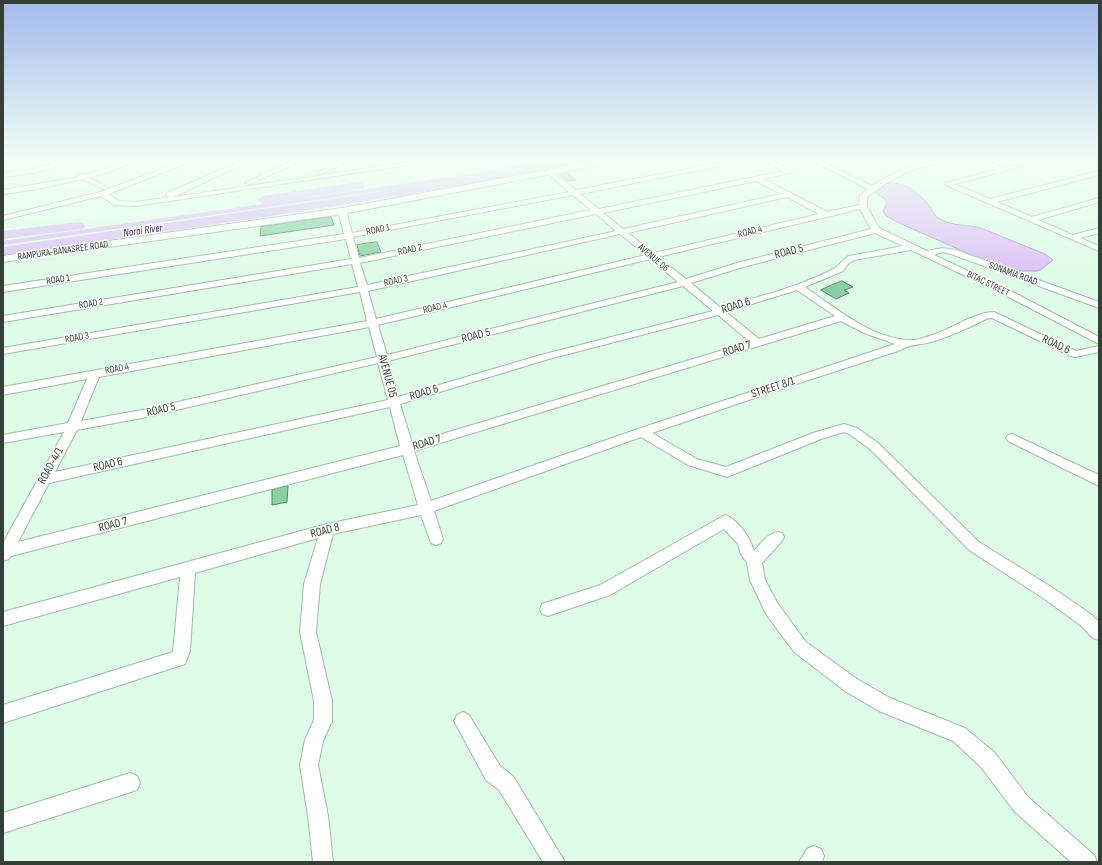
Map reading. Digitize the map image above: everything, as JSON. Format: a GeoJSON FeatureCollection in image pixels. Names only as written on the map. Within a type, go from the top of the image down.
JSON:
{"type":"FeatureCollection","features":[{"type":"Feature","properties":{"kind":"main road","name":"RAMPURA-BANASREE ROAD"},"geometry":{"type":"LineString","coordinates":[[3,259],[342,211],[404,199]]}},
{"type":"Feature","properties":{"kind":"street"},"geometry":{"type":"LineString","coordinates":[[3,212],[64,199]]}},
{"type":"Feature","properties":{"kind":"street"},"geometry":{"type":"LineString","coordinates":[[3,218],[73,199]]}},
{"type":"Feature","properties":{"kind":"street"},"geometry":{"type":"LineString","coordinates":[[115,199],[121,204],[172,199]]}},
{"type":"Feature","properties":{"kind":"street"},"geometry":{"type":"LineString","coordinates":[[155,202],[161,199]]}},
{"type":"Feature","properties":{"kind":"street","name":"ROAD 1"},"geometry":{"type":"LineString","coordinates":[[3,289],[348,236],[541,199]]}},
{"type":"Feature","properties":{"kind":"street","name":"AVENUE 06"},"geometry":{"type":"LineString","coordinates":[[581,199],[758,343]]}},
{"type":"Feature","properties":{"kind":"street","name":"ROAD 2"},"geometry":{"type":"LineString","coordinates":[[3,319],[357,261],[654,199]]}},
{"type":"Feature","properties":{"kind":"street","name":"ROAD 3"},"geometry":{"type":"LineString","coordinates":[[3,351],[363,289],[767,199]]}},
{"type":"Feature","properties":{"kind":"street"},"geometry":{"type":"LineString","coordinates":[[796,199],[824,214]]}},
{"type":"Feature","properties":{"kind":"street"},"geometry":{"type":"LineString","coordinates":[[862,199],[863,206],[868,218],[876,230]]}},
{"type":"Feature","properties":{"kind":"street"},"geometry":{"type":"LineString","coordinates":[[983,199],[1099,249]]}},
{"type":"Feature","properties":{"kind":"street"},"geometry":{"type":"LineString","coordinates":[[989,202],[999,199]]}},
{"type":"Feature","properties":{"kind":"street"},"geometry":{"type":"LineString","coordinates":[[1030,220],[1099,200]]}},
{"type":"Feature","properties":{"kind":"street","name":"ROAD 4"},"geometry":{"type":"LineString","coordinates":[[3,390],[373,323],[824,214],[863,206]]}},
{"type":"Feature","properties":{"kind":"street","name":"AVENUE 05"},"geometry":{"type":"LineString","coordinates":[[342,211],[348,236],[357,261],[363,289],[407,449],[436,539]]}},
{"type":"Feature","properties":{"kind":"street","name":"BITAC STREET"},"geometry":{"type":"LineString","coordinates":[[876,230],[1006,292],[1099,341]]}},
{"type":"Feature","properties":{"kind":"street","name":"ROAD 5"},"geometry":{"type":"LineString","coordinates":[[3,439],[72,428],[142,414],[383,359],[683,283],[740,265],[876,230]]}},
{"type":"Feature","properties":{"kind":"street"},"geometry":{"type":"LineString","coordinates":[[1072,238],[1099,230]]}},
{"type":"Feature","properties":{"kind":"street","name":"ROAD 6"},"geometry":{"type":"LineString","coordinates":[[44,479],[394,402],[545,357],[718,312],[798,287],[840,269],[852,258],[912,247]]}},
{"type":"Feature","properties":{"kind":"street","name":"SONAMIA ROAD"},"geometry":{"type":"LineString","coordinates":[[927,254],[943,250],[953,252],[1099,305]]}},
{"type":"Feature","properties":{"kind":"street","name":"ROAD 6"},"geometry":{"type":"LineString","coordinates":[[798,287],[843,317],[877,336],[904,343],[931,340],[986,315],[994,315],[1075,354],[1099,349]]}},
{"type":"Feature","properties":{"kind":"street","name":"ROAD 7"},"geometry":{"type":"LineString","coordinates":[[4,554],[407,449],[843,317]]}},
{"type":"Feature","properties":{"kind":"street","name":"STREET 8/1"},"geometry":{"type":"LineString","coordinates":[[642,432],[777,386],[897,348],[904,343]]}},
{"type":"Feature","properties":{"kind":"street","name":"ROAD-4/1"},"geometry":{"type":"LineString","coordinates":[[4,554],[72,428],[96,373]]}},
{"type":"Feature","properties":{"kind":"street"},"geometry":{"type":"LineString","coordinates":[[642,432],[666,448],[700,465],[713,470],[727,472],[817,436],[844,428],[853,431],[874,446],[974,546],[1048,593],[1086,620],[1099,633]]}},
{"type":"Feature","properties":{"kind":"street","name":"ROAD 8"},"geometry":{"type":"LineString","coordinates":[[3,619],[327,530],[427,508],[642,432]]}},
{"type":"Feature","properties":{"kind":"street"},"geometry":{"type":"LineString","coordinates":[[1012,438],[1099,481]]}},
{"type":"Feature","properties":{"kind":"street"},"geometry":{"type":"LineString","coordinates":[[548,609],[605,590],[725,521],[744,541],[748,554],[754,561],[758,580],[769,603],[800,647],[851,685],[884,705],[959,734],[988,760],[1020,804],[1087,862]]}},
{"type":"Feature","properties":{"kind":"street"},"geometry":{"type":"LineString","coordinates":[[323,862],[318,816],[309,765],[314,740],[323,721],[323,701],[308,632],[312,584],[327,530]]}},
{"type":"Feature","properties":{"kind":"street"},"geometry":{"type":"LineString","coordinates":[[754,561],[777,537]]}},
{"type":"Feature","properties":{"kind":"street"},"geometry":{"type":"LineString","coordinates":[[3,714],[178,658],[182,651],[188,568]]}},
{"type":"Feature","properties":{"kind":"street"},"geometry":{"type":"LineString","coordinates":[[463,721],[493,773],[506,783],[555,862]]}},
{"type":"Feature","properties":{"kind":"street"},"geometry":{"type":"LineString","coordinates":[[3,823],[130,783]]}},
{"type":"Feature","properties":{"kind":"shaded area"},"geometry":{"type":"Polygon","coordinates":[[[924,199],[936,217],[945,222],[981,228],[1045,254],[1053,260],[1039,271],[1017,271],[985,261],[897,222],[885,215],[883,211],[887,203],[886,200],[924,199]]]}},
{"type":"Feature","properties":{"kind":"building"},"geometry":{"type":"Polygon","coordinates":[[[331,217],[334,225],[260,236],[261,227],[331,217]]]}},
{"type":"Feature","properties":{"kind":"building"},"geometry":{"type":"Polygon","coordinates":[[[377,242],[381,252],[360,256],[357,245],[377,242]]]}},
{"type":"Feature","properties":{"kind":"building"},"geometry":{"type":"Polygon","coordinates":[[[842,281],[853,287],[844,290],[849,293],[836,299],[821,290],[842,281]]]}},
{"type":"Feature","properties":{"kind":"building"},"geometry":{"type":"Polygon","coordinates":[[[288,486],[287,502],[272,505],[272,490],[288,486]]]}},
{"type":"Feature","properties":{"kind":"waterway","name":"Norai River"},"geometry":{"type":"LineString","coordinates":[[263,200],[267,199]]}},
{"type":"Feature","properties":{"kind":"waterway","name":"Norai River"},"geometry":{"type":"LineString","coordinates":[[3,243],[308,199]]}},
{"type":"Feature","properties":{"kind":"waterway","name":"Norai River"},"geometry":{"type":"LineString","coordinates":[[3,251],[355,199]]}},
{"type":"Feature","properties":{"kind":"waterway","name":"Norai River"},"geometry":{"type":"LineString","coordinates":[[3,235],[78,226]]}}]}
